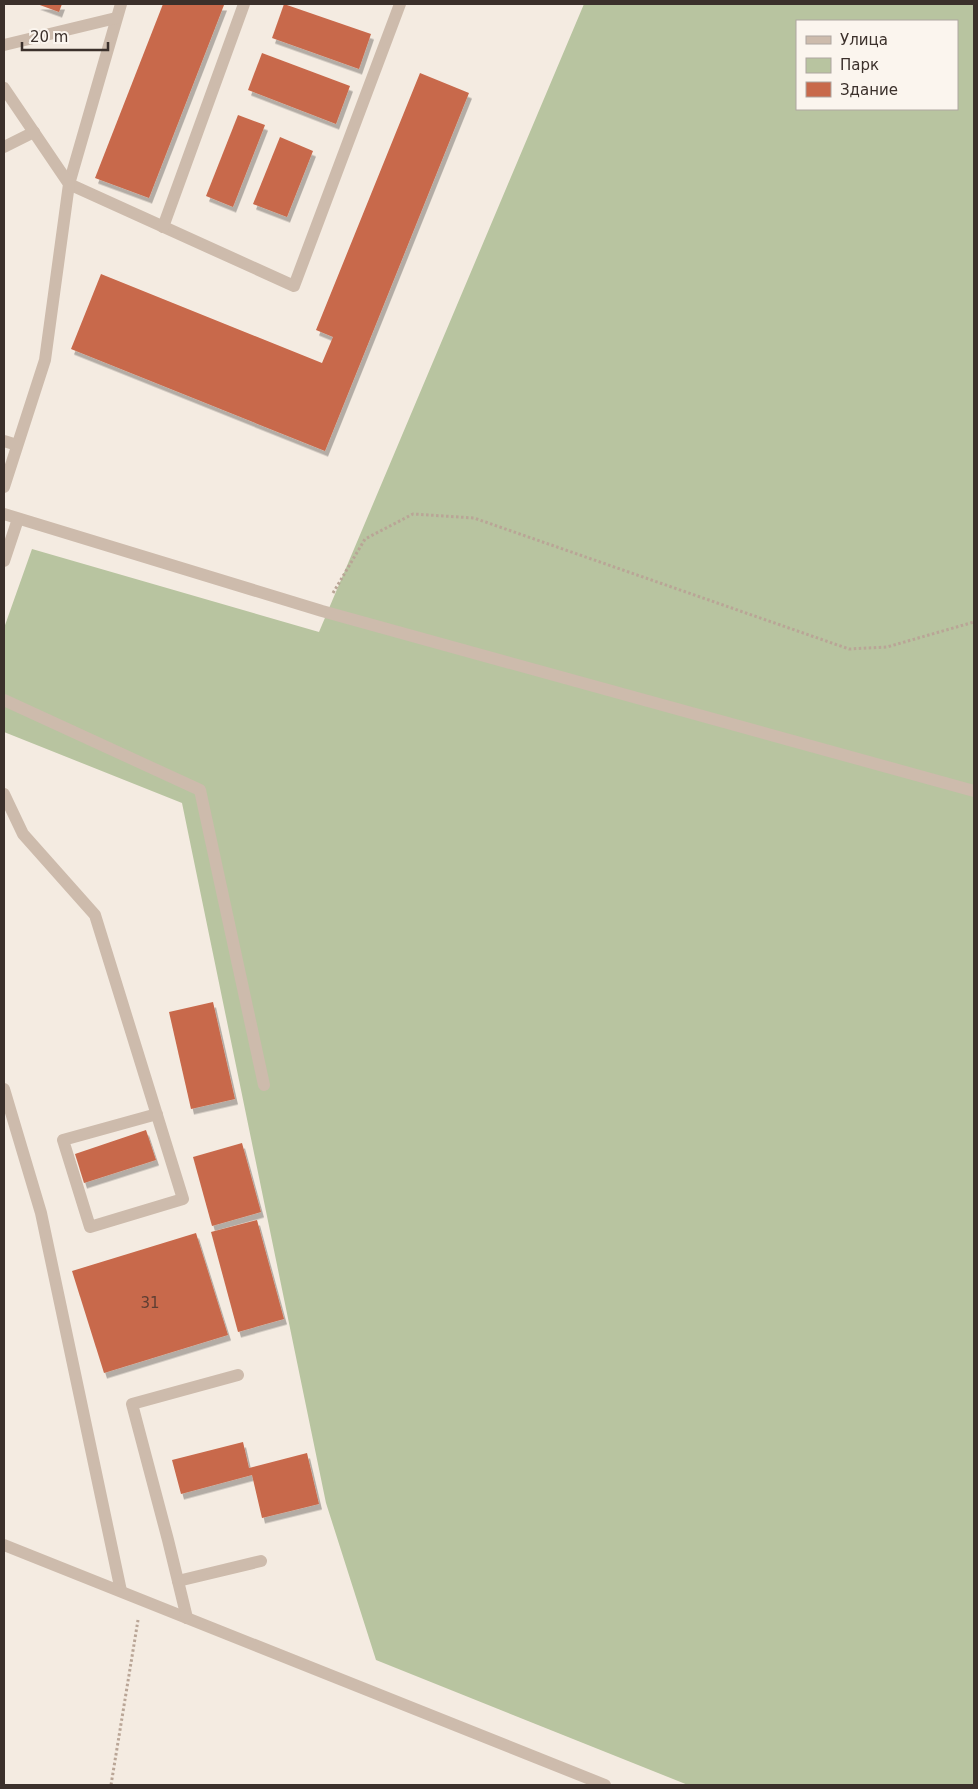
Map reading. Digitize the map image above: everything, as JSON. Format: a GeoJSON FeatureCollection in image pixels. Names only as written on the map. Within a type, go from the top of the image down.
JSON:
{"type":"FeatureCollection","features":[{"type":"Feature","properties":{"kind":"lane"},"geometry":{"type":"LineString","coordinates":[[4,486],[45,360],[69,184],[120,4]]}},
{"type":"Feature","properties":{"kind":"lane"},"geometry":{"type":"LineString","coordinates":[[163,227],[244,4]]}},
{"type":"Feature","properties":{"kind":"lane"},"geometry":{"type":"LineString","coordinates":[[4,88],[69,184],[294,286],[400,4]]}},
{"type":"Feature","properties":{"kind":"lane"},"geometry":{"type":"LineString","coordinates":[[4,45],[116,18]]}},
{"type":"Feature","properties":{"kind":"lane"},"geometry":{"type":"LineString","coordinates":[[4,147],[34,132]]}},
{"type":"Feature","properties":{"kind":"lane"},"geometry":{"type":"LineString","coordinates":[[4,441],[17,445]]}},
{"type":"Feature","properties":{"kind":"lane"},"geometry":{"type":"LineString","coordinates":[[4,514],[322,611],[974,791]]}},
{"type":"Feature","properties":{"kind":"lane"},"geometry":{"type":"LineString","coordinates":[[4,561],[18,519]]}},
{"type":"Feature","properties":{"kind":"lane"},"geometry":{"type":"LineString","coordinates":[[4,700],[200,790],[264,1085]]}},
{"type":"Feature","properties":{"kind":"lane"},"geometry":{"type":"LineString","coordinates":[[4,794],[24,834],[95,915],[157,1114],[183,1199],[90,1227],[63,1140],[157,1114]]}},
{"type":"Feature","properties":{"kind":"lane"},"geometry":{"type":"LineString","coordinates":[[4,1090],[41,1213],[121,1592]]}},
{"type":"Feature","properties":{"kind":"lane"},"geometry":{"type":"LineString","coordinates":[[187,1618],[132,1404],[238,1375]]}},
{"type":"Feature","properties":{"kind":"lane"},"geometry":{"type":"LineString","coordinates":[[4,1544],[605,1785]]}},
{"type":"Feature","properties":{"kind":"lane"},"geometry":{"type":"LineString","coordinates":[[178,1581],[261,1561]]}},
{"type":"Feature","properties":{"kind":"path"},"geometry":{"type":"LineString","coordinates":[[322,611],[365,539],[413,514],[474,518],[849,649],[887,647],[974,622]]}},
{"type":"Feature","properties":{"kind":"path"},"geometry":{"type":"LineString","coordinates":[[111,1785],[142,1600]]}},
{"type":"Feature","properties":{"kind":"green space"},"geometry":{"type":"Polygon","coordinates":[[[584,4],[974,4],[974,1785],[688,1785],[376,1660],[326,1503],[182,803],[4,732],[4,628],[32,549],[319,632],[584,4]]]}},
{"type":"Feature","properties":{"kind":"building"},"geometry":{"type":"Polygon","coordinates":[[[37,4],[62,4],[59,12],[37,4]]]}},
{"type":"Feature","properties":{"kind":"building"},"geometry":{"type":"Polygon","coordinates":[[[163,4],[224,5],[149,198],[95,178],[163,4]]]}},
{"type":"Feature","properties":{"kind":"building"},"geometry":{"type":"Polygon","coordinates":[[[284,4],[371,34],[359,69],[272,38],[284,4]]]}},
{"type":"Feature","properties":{"kind":"building"},"geometry":{"type":"Polygon","coordinates":[[[262,53],[350,86],[336,124],[248,90],[262,53]]]}},
{"type":"Feature","properties":{"kind":"building"},"geometry":{"type":"Polygon","coordinates":[[[420,73],[469,93],[325,451],[71,349],[101,274],[322,363],[333,337],[316,330],[420,73]]]}},
{"type":"Feature","properties":{"kind":"building"},"geometry":{"type":"Polygon","coordinates":[[[238,115],[265,125],[233,207],[206,196],[238,115]]]}},
{"type":"Feature","properties":{"kind":"building"},"geometry":{"type":"Polygon","coordinates":[[[280,137],[313,151],[287,217],[253,204],[280,137]]]}},
{"type":"Feature","properties":{"kind":"building"},"geometry":{"type":"Polygon","coordinates":[[[213,1002],[235,1099],[191,1109],[169,1012],[213,1002]]]}},
{"type":"Feature","properties":{"kind":"building"},"geometry":{"type":"Polygon","coordinates":[[[146,1130],[156,1160],[84,1183],[75,1154],[146,1130]]]}},
{"type":"Feature","properties":{"kind":"building"},"geometry":{"type":"Polygon","coordinates":[[[242,1143],[261,1212],[212,1226],[193,1157],[242,1143]]]}},
{"type":"Feature","properties":{"kind":"building"},"geometry":{"type":"Polygon","coordinates":[[[257,1220],[284,1319],[238,1332],[211,1232],[257,1220]]]}},
{"type":"Feature","properties":{"kind":"building"},"geometry":{"type":"Polygon","coordinates":[[[196,1233],[228,1335],[104,1373],[72,1271],[196,1233]]]}},
{"type":"Feature","properties":{"kind":"building"},"geometry":{"type":"Polygon","coordinates":[[[243,1442],[249,1468],[307,1453],[319,1504],[262,1518],[252,1475],[181,1494],[172,1460],[243,1442]]]}}]}
